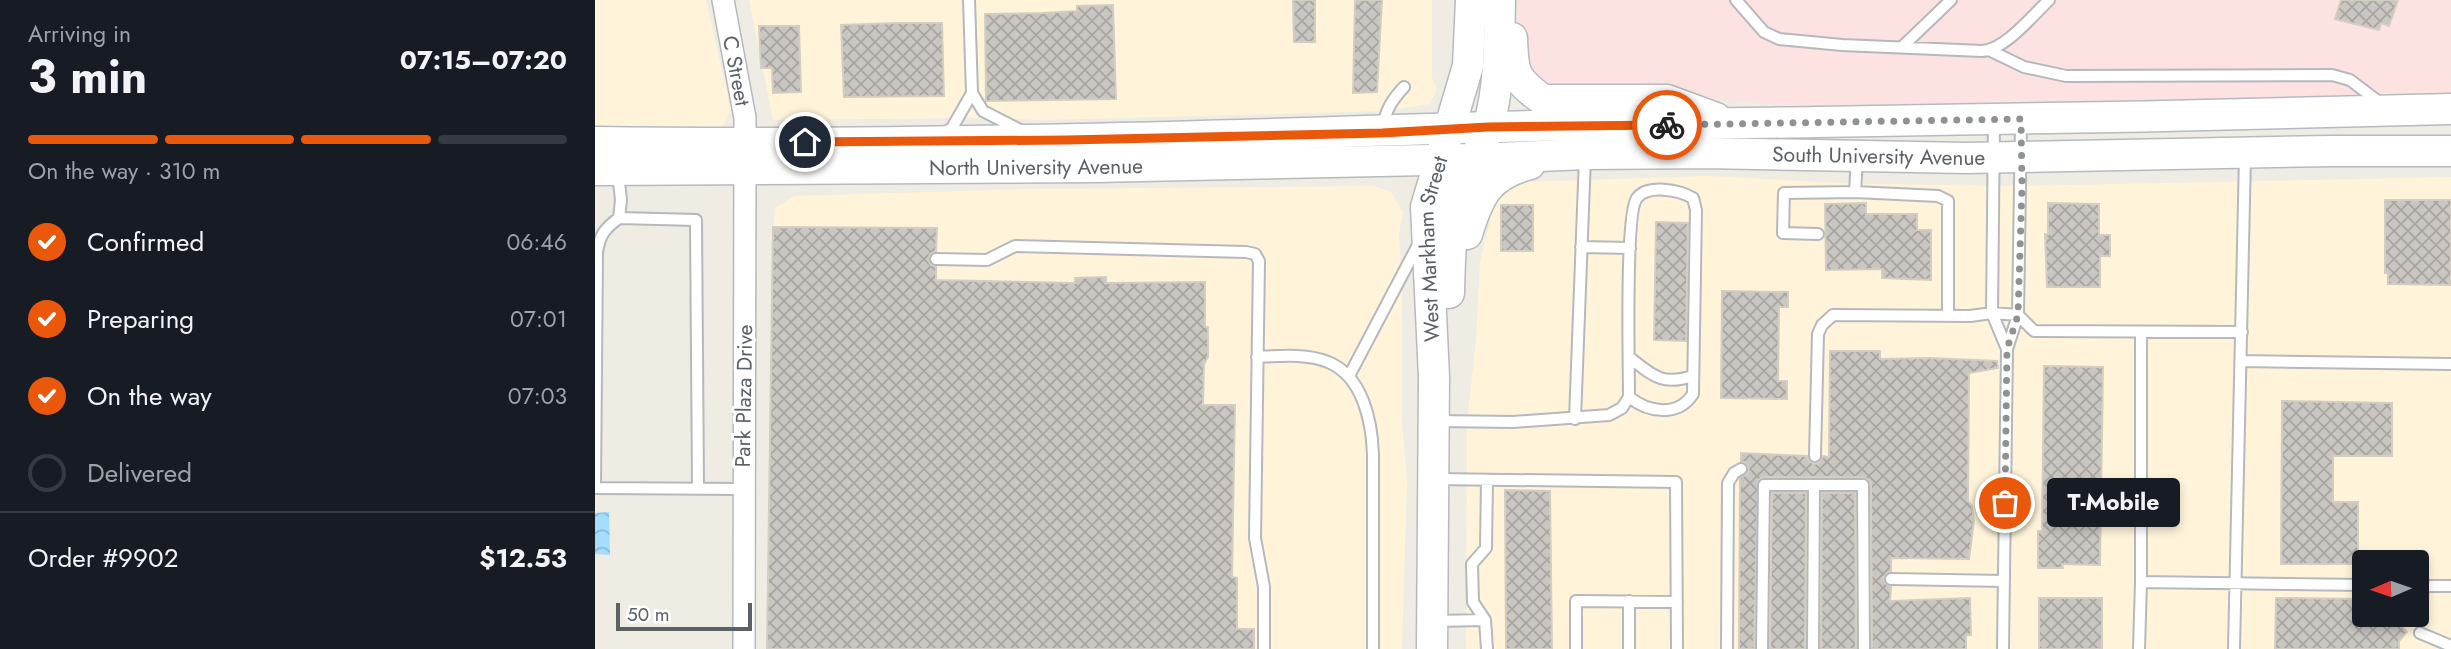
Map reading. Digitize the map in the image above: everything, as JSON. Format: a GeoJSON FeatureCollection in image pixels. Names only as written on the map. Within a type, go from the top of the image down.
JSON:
{"type":"FeatureCollection","features":[{"type":"Feature","properties":{"kind":"main road","name":"West Markham Street"},"geometry":{"type":"LineString","coordinates":[[1431,635],[1434,377],[1426,207],[1451,130],[1468,65],[1471,0]]}},
{"type":"Feature","properties":{"kind":"main road","name":"West Markham Street"},"geometry":{"type":"LineString","coordinates":[[1434,377],[1448,341],[1451,232],[1455,212],[1465,178],[1476,159],[1488,127],[1499,61],[1500,0]]}},
{"type":"Feature","properties":{"kind":"main road"},"geometry":{"type":"LineString","coordinates":[[1511,0],[1513,63],[1517,77],[1543,100],[1667,100],[1730,124]]}},
{"type":"Feature","properties":{"kind":"main road","name":"South University Avenue"},"geometry":{"type":"LineString","coordinates":[[1488,127],[2451,109]]}},
{"type":"Feature","properties":{"kind":"main road","name":"North University Avenue"},"geometry":{"type":"LineString","coordinates":[[606,170],[929,142],[1382,133],[1488,127]]}},
{"type":"Feature","properties":{"kind":"main road","name":"North University Avenue"},"geometry":{"type":"LineString","coordinates":[[595,142],[746,156],[966,169],[1476,159]]}},
{"type":"Feature","properties":{"kind":"main road","name":"South University Avenue"},"geometry":{"type":"LineString","coordinates":[[1476,159],[1707,153],[2007,158],[2451,151]]}},
{"type":"Feature","properties":{"kind":"main road"},"geometry":{"type":"LineString","coordinates":[[1450,288],[1478,202],[1497,176],[1515,168],[1576,155]]}},
{"type":"Feature","properties":{"kind":"street","name":"C Street"},"geometry":{"type":"LineString","coordinates":[[723,0],[744,115],[746,156]]}},
{"type":"Feature","properties":{"kind":"street","name":"Park Plaza Drive"},"geometry":{"type":"LineString","coordinates":[[744,649],[746,156]]}},
{"type":"Feature","properties":{"kind":"lane"},"geometry":{"type":"LineString","coordinates":[[969,0],[972,93],[983,111],[1041,141]]}},
{"type":"Feature","properties":{"kind":"lane"},"geometry":{"type":"LineString","coordinates":[[1736,0],[1764,32],[1779,39],[1991,51],[2024,67],[2066,76],[2332,75],[2350,80],[2391,110]]}},
{"type":"Feature","properties":{"kind":"lane"},"geometry":{"type":"LineString","coordinates":[[1902,47],[1951,0]]}},
{"type":"Feature","properties":{"kind":"lane"},"geometry":{"type":"LineString","coordinates":[[1991,51],[2022,27],[2049,0]]}},
{"type":"Feature","properties":{"kind":"lane"},"geometry":{"type":"LineString","coordinates":[[1382,133],[1391,100],[1404,87]]}},
{"type":"Feature","properties":{"kind":"lane"},"geometry":{"type":"LineString","coordinates":[[929,142],[952,128],[972,93]]}},
{"type":"Feature","properties":{"kind":"lane"},"geometry":{"type":"LineString","coordinates":[[2003,649],[2007,349],[2018,315],[2007,158],[2007,119]]}},
{"type":"Feature","properties":{"kind":"lane"},"geometry":{"type":"LineString","coordinates":[[2007,119],[2007,158],[1993,313],[2007,349]]}},
{"type":"Feature","properties":{"kind":"lane"},"geometry":{"type":"LineString","coordinates":[[2234,649],[2245,153]]}},
{"type":"Feature","properties":{"kind":"lane"},"geometry":{"type":"LineString","coordinates":[[1575,419],[1581,247],[1576,155]]}},
{"type":"Feature","properties":{"kind":"lane"},"geometry":{"type":"LineString","coordinates":[[1855,192],[1857,156]]}},
{"type":"Feature","properties":{"kind":"lane"},"geometry":{"type":"LineString","coordinates":[[606,170],[621,200],[619,218]]}},
{"type":"Feature","properties":{"kind":"lane"},"geometry":{"type":"LineString","coordinates":[[1434,421],[1513,422],[1575,419],[1615,413],[1622,408],[1629,397],[1631,213],[1637,196],[1645,191],[1674,191],[1693,198],[1696,210],[1693,394],[1686,405],[1672,410],[1653,410],[1640,406],[1629,397]]}},
{"type":"Feature","properties":{"kind":"lane"},"geometry":{"type":"LineString","coordinates":[[1818,234],[1783,233],[1784,193],[1855,192],[1938,196],[1948,201],[1948,316]]}},
{"type":"Feature","properties":{"kind":"lane"},"geometry":{"type":"LineString","coordinates":[[698,488],[696,220],[619,218],[605,228],[600,236],[597,252],[595,488],[743,489]]}},
{"type":"Feature","properties":{"kind":"lane"},"geometry":{"type":"LineString","coordinates":[[1349,376],[1426,228]]}},
{"type":"Feature","properties":{"kind":"lane"},"geometry":{"type":"LineString","coordinates":[[936,259],[987,260],[1015,246],[1246,251],[1255,254],[1259,261],[1255,538],[1263,576],[1264,649]]}},
{"type":"Feature","properties":{"kind":"lane"},"geometry":{"type":"LineString","coordinates":[[1581,247],[1630,248]]}},
{"type":"Feature","properties":{"kind":"lane"},"geometry":{"type":"LineString","coordinates":[[1815,456],[1818,334],[1822,325],[1833,314],[2018,315],[2034,331],[2242,332]]}},
{"type":"Feature","properties":{"kind":"lane"},"geometry":{"type":"LineString","coordinates":[[2139,649],[2141,332]]}},
{"type":"Feature","properties":{"kind":"lane"},"geometry":{"type":"LineString","coordinates":[[1257,357],[1307,358],[1326,361],[1339,367],[1349,376],[1366,409],[1373,441],[1373,649]]}},
{"type":"Feature","properties":{"kind":"lane"},"geometry":{"type":"LineString","coordinates":[[1629,357],[1648,372],[1664,380],[1674,381],[1693,376]]}},
{"type":"Feature","properties":{"kind":"lane"},"geometry":{"type":"LineString","coordinates":[[2241,361],[2451,364]]}},
{"type":"Feature","properties":{"kind":"lane"},"geometry":{"type":"LineString","coordinates":[[1727,649],[1728,483],[1734,473],[1741,469]]}},
{"type":"Feature","properties":{"kind":"lane"},"geometry":{"type":"LineString","coordinates":[[1433,479],[1676,482],[1677,649]]}},
{"type":"Feature","properties":{"kind":"lane"},"geometry":{"type":"LineString","coordinates":[[1487,480],[1486,548],[1472,564],[1473,602],[1485,620],[1487,649]]}},
{"type":"Feature","properties":{"kind":"lane"},"geometry":{"type":"LineString","coordinates":[[1762,649],[1764,485],[1863,485],[1864,649]]}},
{"type":"Feature","properties":{"kind":"lane"},"geometry":{"type":"LineString","coordinates":[[1813,649],[1814,485]]}},
{"type":"Feature","properties":{"kind":"lane"},"geometry":{"type":"LineString","coordinates":[[1891,579],[2004,581]]}},
{"type":"Feature","properties":{"kind":"lane"},"geometry":{"type":"LineString","coordinates":[[2141,582],[2352,585]]}},
{"type":"Feature","properties":{"kind":"lane"},"geometry":{"type":"LineString","coordinates":[[2429,586],[2451,586]]}},
{"type":"Feature","properties":{"kind":"lane"},"geometry":{"type":"LineString","coordinates":[[1576,649],[1576,601],[1677,603]]}},
{"type":"Feature","properties":{"kind":"lane"},"geometry":{"type":"LineString","coordinates":[[1629,601],[1629,649]]}},
{"type":"Feature","properties":{"kind":"lane"},"geometry":{"type":"LineString","coordinates":[[1431,635],[1485,620]]}},
{"type":"Feature","properties":{"kind":"lane"},"geometry":{"type":"LineString","coordinates":[[2420,633],[2451,646]]}},
{"type":"Feature","properties":{"kind":"shaded area"},"geometry":{"type":"Polygon","coordinates":[[[595,0],[706,0],[731,110],[721,130],[595,130],[595,0]]]}},
{"type":"Feature","properties":{"kind":"shaded area"},"geometry":{"type":"Polygon","coordinates":[[[749,0],[1432,0],[1432,78],[1437,90],[1429,104],[1386,111],[1044,120],[773,120],[749,0]]]}},
{"type":"Feature","properties":{"kind":"shaded area"},"geometry":{"type":"Polygon","coordinates":[[[1516,0],[2451,0],[2451,93],[2284,101],[1786,105],[1668,96],[1566,95],[1530,83],[1519,54],[1516,0]]]}},
{"type":"Feature","properties":{"kind":"shaded area"},"geometry":{"type":"Polygon","coordinates":[[[1707,176],[1858,184],[2022,186],[2451,177],[2451,649],[1466,649],[1467,422],[1476,341],[1480,262],[1495,200],[1500,191],[1525,182],[1707,176]]]}},
{"type":"Feature","properties":{"kind":"shaded area"},"geometry":{"type":"Polygon","coordinates":[[[1375,186],[1391,192],[1403,212],[1399,234],[1402,287],[1402,423],[1407,481],[1402,649],[767,649],[775,208],[794,196],[1028,189],[1375,186]]]}},
{"type":"Feature","properties":{"kind":"water"},"geometry":{"type":"Polygon","coordinates":[[[609,512],[610,555],[595,554],[595,513],[609,512]]]}},
{"type":"Feature","properties":{"kind":"building"},"geometry":{"type":"Polygon","coordinates":[[[1293,0],[1315,0],[1315,42],[1294,42],[1293,0]]]}},
{"type":"Feature","properties":{"kind":"building"},"geometry":{"type":"Polygon","coordinates":[[[1355,0],[1382,0],[1377,92],[1353,93],[1355,0]]]}},
{"type":"Feature","properties":{"kind":"building"},"geometry":{"type":"Polygon","coordinates":[[[2341,0],[2398,0],[2389,26],[2381,23],[2379,30],[2335,19],[2341,0]]]}},
{"type":"Feature","properties":{"kind":"building"},"geometry":{"type":"Polygon","coordinates":[[[1113,5],[1116,99],[986,101],[985,14],[1077,11],[1077,6],[1113,5]]]}},
{"type":"Feature","properties":{"kind":"building"},"geometry":{"type":"Polygon","coordinates":[[[942,23],[944,96],[844,97],[841,25],[942,23]]]}},
{"type":"Feature","properties":{"kind":"building"},"geometry":{"type":"Polygon","coordinates":[[[759,26],[799,26],[801,92],[773,93],[772,68],[761,68],[759,26]]]}},
{"type":"Feature","properties":{"kind":"building"},"geometry":{"type":"Polygon","coordinates":[[[2385,200],[2451,200],[2451,285],[2388,284],[2388,273],[2385,273],[2385,200]]]}},
{"type":"Feature","properties":{"kind":"building"},"geometry":{"type":"Polygon","coordinates":[[[1866,203],[1866,214],[1917,214],[1917,230],[1931,230],[1931,280],[1882,278],[1882,269],[1826,270],[1825,204],[1866,203]]]}},
{"type":"Feature","properties":{"kind":"building"},"geometry":{"type":"Polygon","coordinates":[[[2048,203],[2099,204],[2099,235],[2110,235],[2110,256],[2100,256],[2100,287],[2047,287],[2045,234],[2048,234],[2048,203]]]}},
{"type":"Feature","properties":{"kind":"building"},"geometry":{"type":"Polygon","coordinates":[[[1501,205],[1533,205],[1533,251],[1501,251],[1501,205]]]}},
{"type":"Feature","properties":{"kind":"building"},"geometry":{"type":"Polygon","coordinates":[[[1656,222],[1688,223],[1686,341],[1654,340],[1656,222]]]}},
{"type":"Feature","properties":{"kind":"building"},"geometry":{"type":"Polygon","coordinates":[[[773,227],[937,228],[936,251],[930,254],[928,260],[936,267],[936,280],[1075,283],[1075,278],[1106,277],[1106,283],[1205,282],[1208,357],[1204,364],[1203,405],[1235,405],[1232,577],[1237,578],[1237,629],[1254,629],[1254,649],[767,649],[773,227]]]}},
{"type":"Feature","properties":{"kind":"building"},"geometry":{"type":"Polygon","coordinates":[[[1722,291],[1788,292],[1788,307],[1779,307],[1778,381],[1787,381],[1787,399],[1721,398],[1722,291]]]}},
{"type":"Feature","properties":{"kind":"building"},"geometry":{"type":"Polygon","coordinates":[[[1830,351],[1880,351],[1880,359],[1997,361],[1998,368],[1969,373],[1968,501],[1972,506],[1974,521],[1969,559],[1891,558],[1891,571],[1883,578],[1891,587],[1890,601],[1970,598],[1971,635],[1966,635],[1966,649],[1872,649],[1869,480],[1863,477],[1764,477],[1758,480],[1754,649],[1739,649],[1740,478],[1747,474],[1749,468],[1741,461],[1741,453],[1807,456],[1814,464],[1819,463],[1823,456],[1829,457],[1830,351]]]}},
{"type":"Feature","properties":{"kind":"building"},"geometry":{"type":"Polygon","coordinates":[[[2044,366],[2103,367],[2100,565],[2062,564],[2063,568],[2038,568],[2038,531],[2042,531],[2044,366]]]}},
{"type":"Feature","properties":{"kind":"building"},"geometry":{"type":"Polygon","coordinates":[[[2282,401],[2392,403],[2392,456],[2333,456],[2333,502],[2358,502],[2358,550],[2352,550],[2352,564],[2281,564],[2282,401]]]}},
{"type":"Feature","properties":{"kind":"building"},"geometry":{"type":"Polygon","coordinates":[[[1505,490],[1550,491],[1552,649],[1506,649],[1505,490]]]}},
{"type":"Feature","properties":{"kind":"building"},"geometry":{"type":"Polygon","coordinates":[[[1772,493],[1806,493],[1805,649],[1770,649],[1772,493]]]}},
{"type":"Feature","properties":{"kind":"building"},"geometry":{"type":"Polygon","coordinates":[[[1822,493],[1855,493],[1856,649],[1821,649],[1822,493]]]}},
{"type":"Feature","properties":{"kind":"building"},"geometry":{"type":"Polygon","coordinates":[[[2039,598],[2102,598],[2102,649],[2039,649],[2039,598]]]}},
{"type":"Feature","properties":{"kind":"building"},"geometry":{"type":"Polygon","coordinates":[[[2276,598],[2352,599],[2352,627],[2403,627],[2407,632],[2399,641],[2399,649],[2275,649],[2276,598]]]}},
{"type":"Feature","properties":{"kind":"way so far"},"geometry":{"type":"LineString","coordinates":[[1667,125],[2021,119],[2018,315],[2007,349],[2005,503]]}},
{"type":"Feature","properties":{"kind":"place","name":"T-Mobile"},"geometry":{"type":"Point","coordinates":[2005,503]}},
{"type":"Feature","properties":{"kind":"route"},"geometry":{"type":"LineString","coordinates":[[805,142],[1067,140],[1382,133],[1488,127],[1667,125]]}}]}
